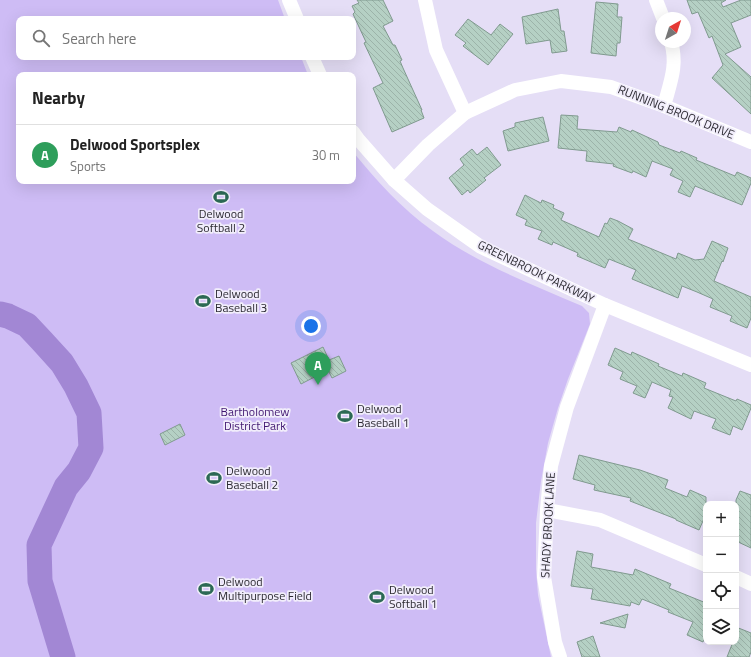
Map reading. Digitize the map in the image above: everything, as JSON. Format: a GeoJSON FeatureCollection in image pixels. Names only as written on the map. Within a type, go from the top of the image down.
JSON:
{"type":"FeatureCollection","features":[{"type":"Feature","properties":{"kind":"street"},"geometry":{"type":"LineString","coordinates":[[289,0],[296,16]]}},
{"type":"Feature","properties":{"kind":"street"},"geometry":{"type":"LineString","coordinates":[[425,0],[436,50],[465,113]]}},
{"type":"Feature","properties":{"kind":"street"},"geometry":{"type":"LineString","coordinates":[[656,0],[661,12]]}},
{"type":"Feature","properties":{"kind":"street"},"geometry":{"type":"LineString","coordinates":[[664,106],[673,74],[674,53],[673,48]]}},
{"type":"Feature","properties":{"kind":"street"},"geometry":{"type":"LineString","coordinates":[[313,60],[319,72]]}},
{"type":"Feature","properties":{"kind":"street","name":"RUNNING BROOK DRIVE"},"geometry":{"type":"LineString","coordinates":[[394,180],[428,145],[465,113],[514,90],[561,80],[611,86],[751,142]]}},
{"type":"Feature","properties":{"kind":"street","name":"GREENBROOK PARKWAY"},"geometry":{"type":"LineString","coordinates":[[356,137],[394,180],[427,208],[481,247],[605,305],[751,365]]}},
{"type":"Feature","properties":{"kind":"street","name":"SHADY BROOK LANE"},"geometry":{"type":"LineString","coordinates":[[560,657],[555,642],[544,577],[546,510],[551,466],[567,408],[605,305]]}},
{"type":"Feature","properties":{"kind":"street"},"geometry":{"type":"LineString","coordinates":[[546,510],[600,520],[703,564]]}},
{"type":"Feature","properties":{"kind":"street"},"geometry":{"type":"LineString","coordinates":[[739,579],[751,584]]}},
{"type":"Feature","properties":{"kind":"green space","name":"Bartholomew District Park"},"geometry":{"type":"Polygon","coordinates":[[[0,0],[278,0],[284,16],[16,16],[16,60],[302,60],[307,72],[16,72],[16,184],[356,184],[356,155],[400,204],[450,243],[505,273],[582,306],[589,313],[590,324],[568,379],[548,443],[541,481],[536,523],[536,569],[538,595],[551,657],[0,657],[0,0]]]}},
{"type":"Feature","properties":{"kind":"building"},"geometry":{"type":"Polygon","coordinates":[[[357,0],[383,0],[393,21],[383,26],[393,45],[395,45],[402,60],[400,61],[422,110],[424,118],[392,132],[373,88],[383,83],[364,43],[366,42],[356,20],[356,16],[353,14],[355,12],[352,6],[359,3],[357,0]]]}},
{"type":"Feature","properties":{"kind":"building"},"geometry":{"type":"Polygon","coordinates":[[[687,0],[726,0],[721,3],[723,7],[741,0],[751,0],[751,15],[731,23],[741,47],[725,54],[751,77],[751,114],[712,78],[723,65],[712,36],[709,38],[698,12],[692,14],[687,0]]]}},
{"type":"Feature","properties":{"kind":"building"},"geometry":{"type":"Polygon","coordinates":[[[596,2],[618,4],[617,17],[622,17],[620,43],[617,43],[616,56],[591,53],[596,2]]]}},
{"type":"Feature","properties":{"kind":"building"},"geometry":{"type":"Polygon","coordinates":[[[558,9],[561,31],[564,31],[567,51],[552,53],[550,40],[526,44],[522,17],[558,9]]]}},
{"type":"Feature","properties":{"kind":"building"},"geometry":{"type":"Polygon","coordinates":[[[468,19],[491,35],[500,24],[513,34],[488,65],[463,46],[466,43],[455,35],[468,19]]]}},
{"type":"Feature","properties":{"kind":"building"},"geometry":{"type":"Polygon","coordinates":[[[561,115],[578,116],[577,129],[617,132],[619,127],[631,132],[632,130],[658,142],[659,145],[680,153],[681,151],[697,158],[696,160],[735,176],[737,172],[751,178],[751,183],[742,205],[695,186],[690,197],[678,192],[683,181],[670,175],[673,169],[652,161],[646,177],[633,171],[632,173],[613,166],[614,164],[586,161],[587,151],[558,148],[561,115]]]}},
{"type":"Feature","properties":{"kind":"building"},"geometry":{"type":"Polygon","coordinates":[[[543,117],[549,141],[508,151],[503,131],[515,127],[515,123],[543,117]]]}},
{"type":"Feature","properties":{"kind":"building"},"geometry":{"type":"Polygon","coordinates":[[[487,147],[501,165],[484,178],[486,180],[470,193],[468,190],[462,195],[449,178],[464,165],[460,159],[472,149],[477,155],[487,147]]]}},
{"type":"Feature","properties":{"kind":"building"},"geometry":{"type":"Polygon","coordinates":[[[525,195],[541,203],[542,200],[554,205],[553,208],[564,213],[561,220],[599,237],[605,223],[607,224],[610,218],[618,221],[633,229],[628,239],[676,259],[678,253],[695,260],[704,259],[712,241],[728,248],[714,281],[751,297],[751,318],[747,328],[730,321],[732,316],[710,307],[713,299],[697,292],[682,286],[678,298],[632,279],[636,270],[609,259],[605,268],[577,256],[578,253],[553,242],[552,245],[538,239],[542,231],[525,225],[527,220],[516,215],[525,195]]]}},
{"type":"Feature","properties":{"kind":"building"},"geometry":{"type":"Polygon","coordinates":[[[323,347],[329,360],[339,356],[346,371],[332,378],[328,370],[301,384],[291,363],[323,347]]]}},
{"type":"Feature","properties":{"kind":"building"},"geometry":{"type":"Polygon","coordinates":[[[615,348],[631,355],[632,352],[659,364],[658,366],[682,376],[683,373],[706,383],[704,388],[736,401],[737,399],[751,405],[742,430],[733,426],[730,435],[712,428],[716,419],[694,411],[691,419],[668,408],[673,397],[669,396],[671,390],[652,382],[645,398],[633,393],[637,386],[620,379],[623,372],[608,365],[615,348]]]}},
{"type":"Feature","properties":{"kind":"building"},"geometry":{"type":"Polygon","coordinates":[[[180,424],[185,435],[165,445],[160,434],[180,424]]]}},
{"type":"Feature","properties":{"kind":"building"},"geometry":{"type":"Polygon","coordinates":[[[579,455],[640,470],[668,480],[665,488],[687,497],[690,490],[706,497],[706,501],[703,501],[703,521],[699,530],[676,519],[630,501],[631,498],[594,490],[595,485],[573,479],[579,455]]]}},
{"type":"Feature","properties":{"kind":"building"},"geometry":{"type":"Polygon","coordinates":[[[740,491],[751,495],[751,548],[739,542],[739,501],[736,500],[740,491]]]}},
{"type":"Feature","properties":{"kind":"building"},"geometry":{"type":"Polygon","coordinates":[[[577,551],[593,554],[591,567],[633,575],[635,569],[671,584],[669,588],[703,602],[703,642],[687,635],[693,622],[668,612],[669,610],[642,599],[639,605],[631,602],[630,606],[591,599],[593,589],[571,586],[577,551]]]}},
{"type":"Feature","properties":{"kind":"building"},"geometry":{"type":"Polygon","coordinates":[[[628,614],[625,628],[600,623],[628,614]]]}},
{"type":"Feature","properties":{"kind":"building"},"geometry":{"type":"Polygon","coordinates":[[[739,628],[751,633],[751,652],[749,657],[727,657],[732,645],[739,645],[739,628]]]}},
{"type":"Feature","properties":{"kind":"building"},"geometry":{"type":"Polygon","coordinates":[[[593,636],[600,657],[582,657],[577,642],[593,636]]]}},
{"type":"Feature","properties":{"kind":"waterway"},"geometry":{"type":"LineString","coordinates":[[0,314],[27,325],[62,363],[76,386],[89,413],[91,448],[79,471],[66,487],[39,545],[40,581],[63,657]]}},
{"type":"Feature","properties":{"kind":"place","name":"Delwood Softball 2"},"geometry":{"type":"Point","coordinates":[221,197]}},
{"type":"Feature","properties":{"kind":"place","name":"Delwood Baseball 3"},"geometry":{"type":"Point","coordinates":[203,301]}},
{"type":"Feature","properties":{"kind":"place","name":"Delwood Sportsplex"},"geometry":{"type":"Point","coordinates":[318,385]}},
{"type":"Feature","properties":{"kind":"place","name":"Delwood Baseball 1"},"geometry":{"type":"Point","coordinates":[345,416]}},
{"type":"Feature","properties":{"kind":"place","name":"Delwood Baseball 2"},"geometry":{"type":"Point","coordinates":[214,478]}},
{"type":"Feature","properties":{"kind":"place","name":"Delwood Multipurpose Field"},"geometry":{"type":"Point","coordinates":[206,589]}},
{"type":"Feature","properties":{"kind":"place","name":"Delwood Softball 1"},"geometry":{"type":"Point","coordinates":[377,597]}}]}
